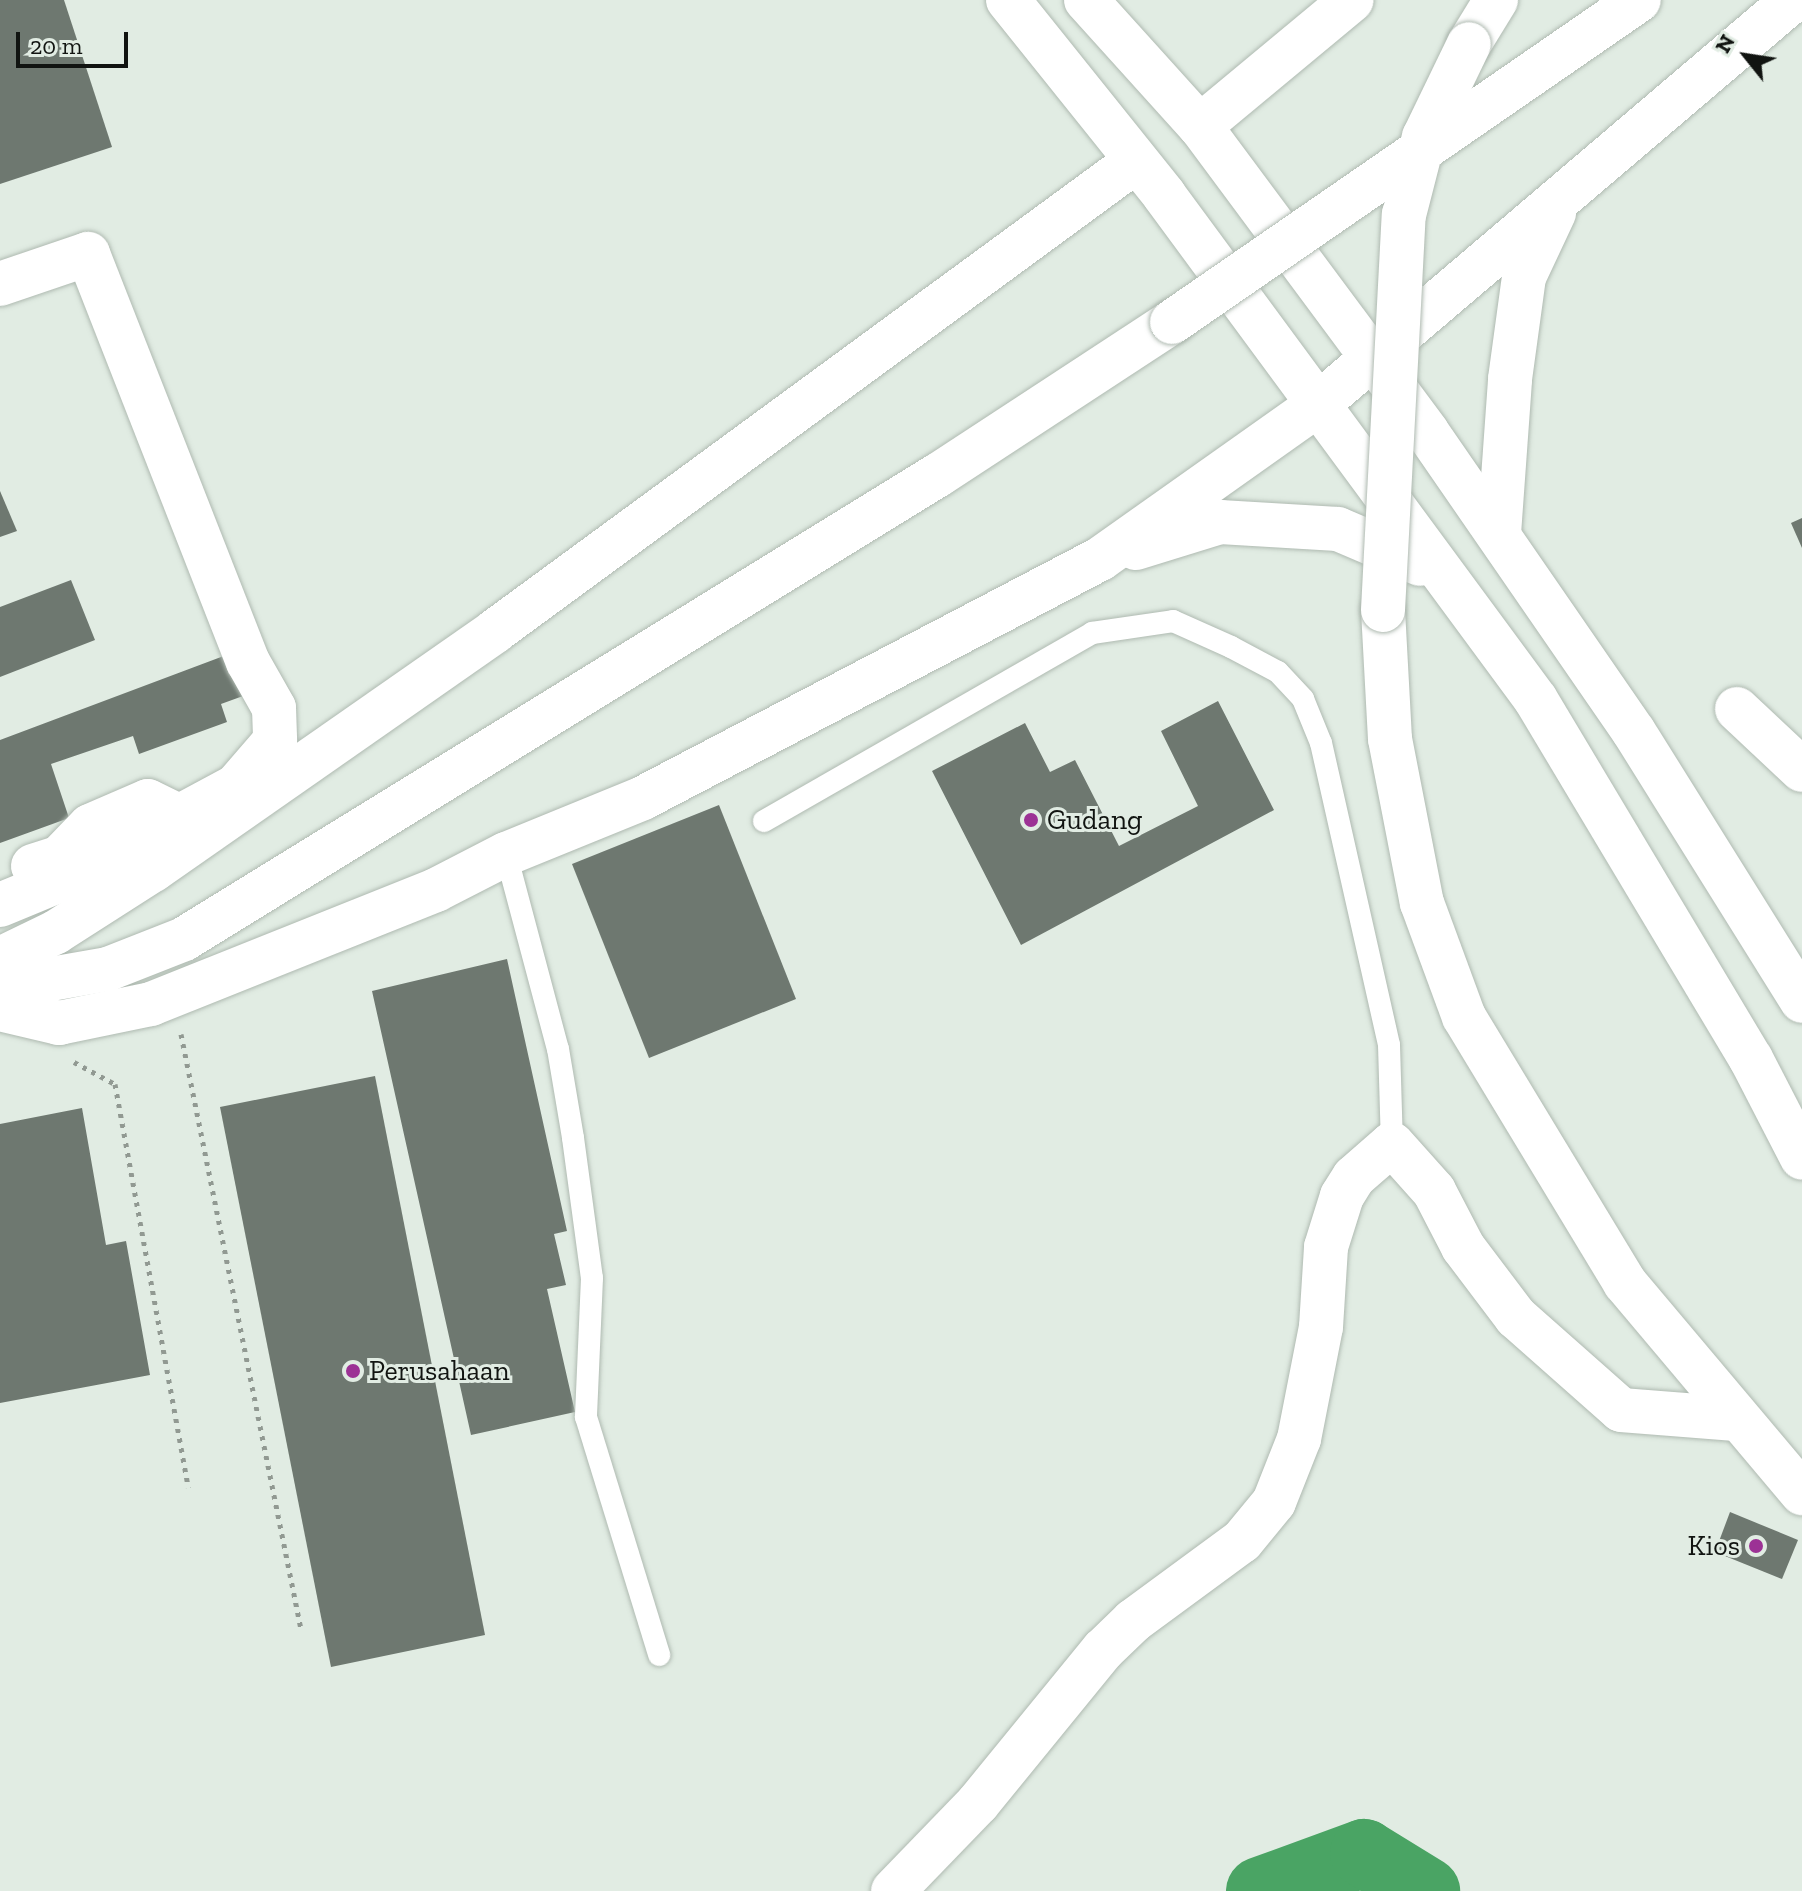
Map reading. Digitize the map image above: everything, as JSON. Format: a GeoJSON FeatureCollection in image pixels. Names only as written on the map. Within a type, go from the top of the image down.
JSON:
{"type":"FeatureCollection","features":[{"type":"Feature","properties":{"kind":"main road"},"geometry":{"type":"LineString","coordinates":[[1086,0],[1200,126],[1499,534],[1634,732],[1802,1001]]}},
{"type":"Feature","properties":{"kind":"main road"},"geometry":{"type":"LineString","coordinates":[[1200,126],[1352,0]]}},
{"type":"Feature","properties":{"kind":"main road"},"geometry":{"type":"LineString","coordinates":[[1496,0],[1469,44],[1424,137],[1404,215],[1383,610],[1390,739],[1419,888],[1464,1017],[1625,1283],[1736,1419],[1802,1493]]}},
{"type":"Feature","properties":{"kind":"main road"},"geometry":{"type":"LineString","coordinates":[[0,988],[108,969],[184,939],[274,886],[938,475],[1172,322],[1639,0]]}},
{"type":"Feature","properties":{"kind":"main road"},"geometry":{"type":"LineString","coordinates":[[18,1015],[82,1020],[172,994],[436,890],[506,854],[670,785],[1100,559],[1316,406],[1793,0]]}},
{"type":"Feature","properties":{"kind":"main road"},"geometry":{"type":"LineString","coordinates":[[1012,5],[1136,161],[1316,406],[1471,606],[1643,873],[1802,1158]]}},
{"type":"Feature","properties":{"kind":"main road"},"geometry":{"type":"LineString","coordinates":[[0,959],[56,932],[153,870],[483,640],[1136,161]]}},
{"type":"Feature","properties":{"kind":"main road"},"geometry":{"type":"LineString","coordinates":[[1499,534],[1510,379],[1524,277],[1563,197]]}},
{"type":"Feature","properties":{"kind":"main road"},"geometry":{"type":"LineString","coordinates":[[0,284],[88,254],[248,662],[274,708],[275,741],[236,786],[63,879],[0,905]]}},
{"type":"Feature","properties":{"kind":"main road"},"geometry":{"type":"LineString","coordinates":[[1100,559],[1220,522],[1338,529],[1418,562],[1471,606]]}},
{"type":"Feature","properties":{"kind":"main road"},"geometry":{"type":"LineString","coordinates":[[1737,709],[1802,770]]}},
{"type":"Feature","properties":{"kind":"main road"},"geometry":{"type":"LineString","coordinates":[[0,877],[60,857],[90,826],[148,801],[179,816]]}},
{"type":"Feature","properties":{"kind":"main road"},"geometry":{"type":"LineString","coordinates":[[893,1891],[978,1803],[1103,1650],[1133,1621],[1242,1541],[1274,1502],[1299,1439],[1321,1327],[1326,1247],[1342,1196],[1354,1177],[1392,1144],[1434,1191],[1463,1247],[1516,1317],[1621,1410],[1736,1419]]}},
{"type":"Feature","properties":{"kind":"lane"},"geometry":{"type":"LineString","coordinates":[[764,821],[1092,633],[1173,621],[1231,647],[1278,672],[1303,699],[1321,743],[1389,1045],[1392,1144]]}},
{"type":"Feature","properties":{"kind":"lane"},"geometry":{"type":"LineString","coordinates":[[506,854],[558,1049],[573,1138],[592,1278],[586,1417],[659,1655]]}},
{"type":"Feature","properties":{"kind":"path"},"geometry":{"type":"LineString","coordinates":[[172,994],[301,1629]]}},
{"type":"Feature","properties":{"kind":"path"},"geometry":{"type":"LineString","coordinates":[[18,1015],[49,1050],[115,1084],[188,1487]]}},
{"type":"Feature","properties":{"kind":"building"},"geometry":{"type":"Polygon","coordinates":[[[0,0],[64,0],[112,147],[0,184],[0,0]]]}},
{"type":"Feature","properties":{"kind":"building"},"geometry":{"type":"Polygon","coordinates":[[[0,491],[17,531],[0,537],[0,491]]]}},
{"type":"Feature","properties":{"kind":"building"},"geometry":{"type":"Polygon","coordinates":[[[1802,518],[1802,548],[1791,523],[1802,518]]]}},
{"type":"Feature","properties":{"kind":"building"},"geometry":{"type":"Polygon","coordinates":[[[71,580],[95,640],[0,677],[0,607],[71,580]]]}},
{"type":"Feature","properties":{"kind":"building"},"geometry":{"type":"Polygon","coordinates":[[[229,654],[243,696],[221,704],[227,722],[139,754],[133,736],[51,764],[69,818],[0,843],[0,740],[229,654]]]}},
{"type":"Feature","properties":{"kind":"building","name":"Gudang"},"geometry":{"type":"Polygon","coordinates":[[[1218,701],[1274,810],[1021,945],[932,771],[1025,723],[1050,772],[1075,760],[1119,846],[1198,806],[1161,731],[1218,701]]]}},
{"type":"Feature","properties":{"kind":"building"},"geometry":{"type":"Polygon","coordinates":[[[719,805],[796,999],[649,1058],[572,864],[719,805]]]}},
{"type":"Feature","properties":{"kind":"building"},"geometry":{"type":"Polygon","coordinates":[[[507,959],[567,1231],[554,1234],[566,1285],[547,1289],[575,1412],[471,1435],[372,991],[507,959]]]}},
{"type":"Feature","properties":{"kind":"building","name":"Perusahaan"},"geometry":{"type":"Polygon","coordinates":[[[375,1076],[485,1635],[331,1667],[220,1107],[375,1076]]]}},
{"type":"Feature","properties":{"kind":"building"},"geometry":{"type":"Polygon","coordinates":[[[82,1108],[106,1245],[126,1241],[150,1375],[0,1403],[0,1124],[82,1108]]]}},
{"type":"Feature","properties":{"kind":"building","name":"Kios"},"geometry":{"type":"Polygon","coordinates":[[[1730,1512],[1798,1540],[1782,1579],[1715,1552],[1730,1512]]]}},
{"type":"Feature","properties":{"kind":"waterway"},"geometry":{"type":"LineString","coordinates":[[1260,1891],[1364,1853],[1426,1891]]}},
{"type":"Feature","properties":{"kind":"place","name":"Gudang"},"geometry":{"type":"Point","coordinates":[1031,820]}},
{"type":"Feature","properties":{"kind":"place","name":"Perusahaan"},"geometry":{"type":"Point","coordinates":[353,1371]}},
{"type":"Feature","properties":{"kind":"place","name":"Kios"},"geometry":{"type":"Point","coordinates":[1756,1546]}}]}
